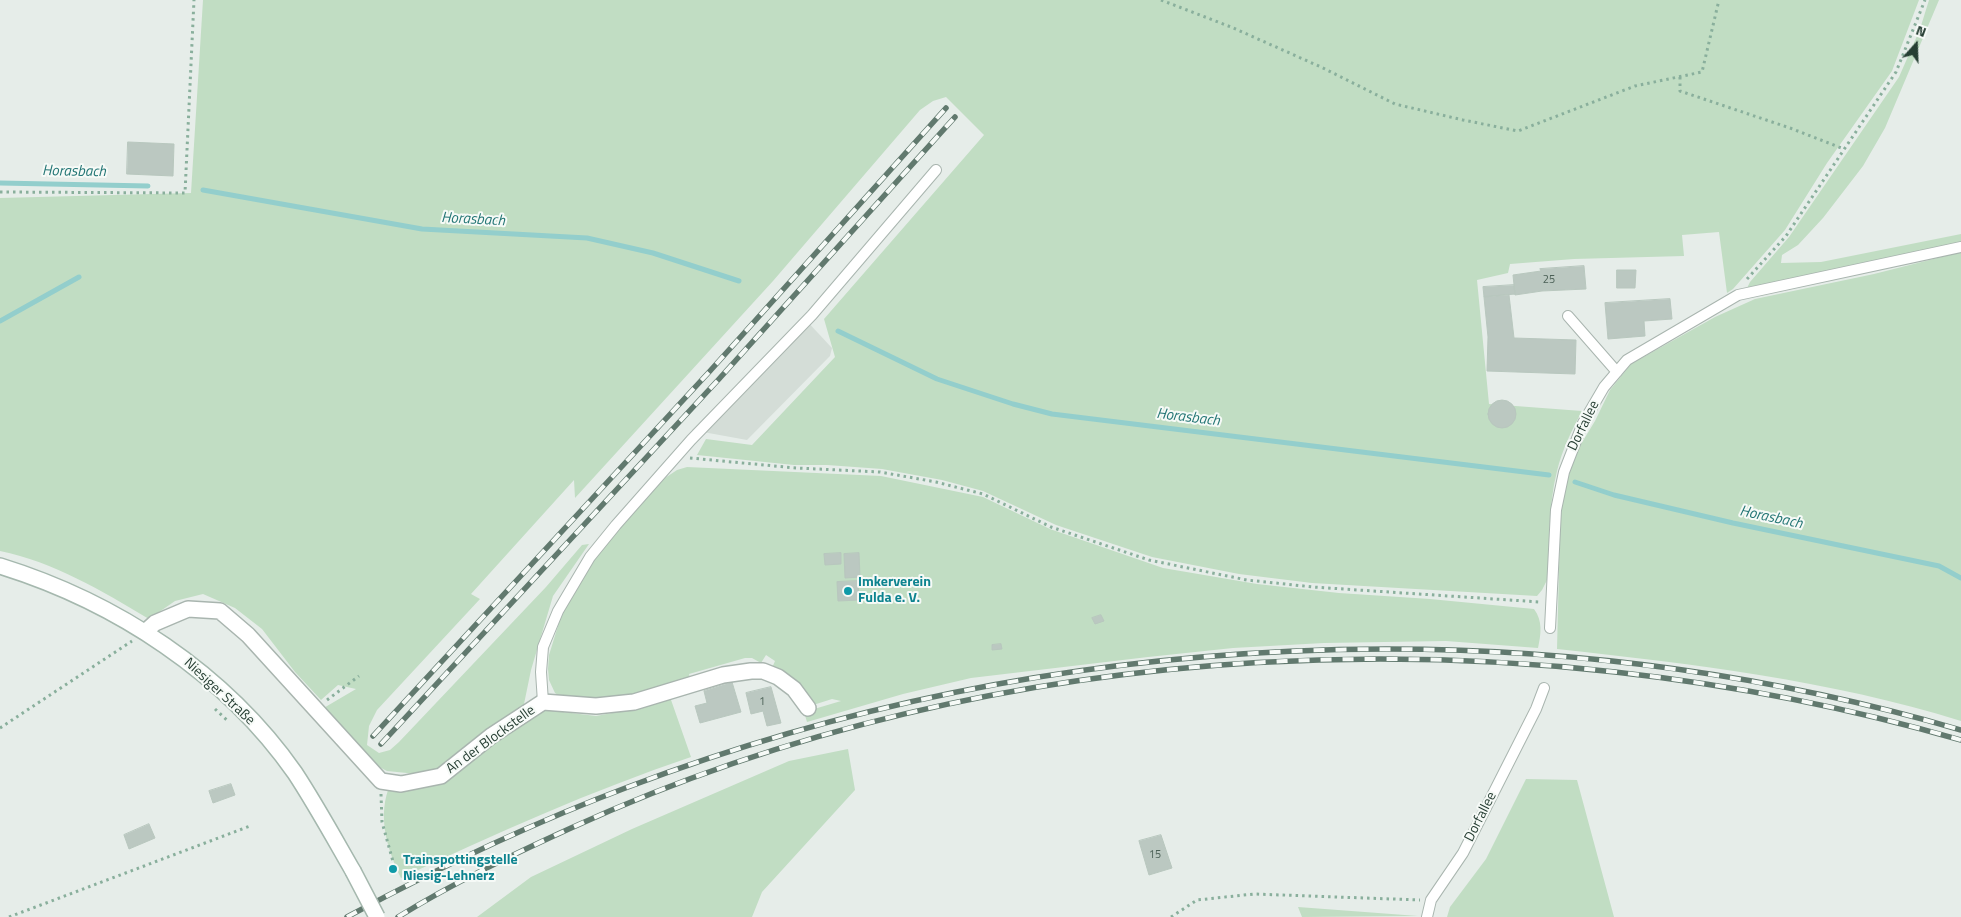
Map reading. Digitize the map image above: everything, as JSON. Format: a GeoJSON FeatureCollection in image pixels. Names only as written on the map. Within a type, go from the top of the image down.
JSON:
{"type":"FeatureCollection","features":[{"type":"Feature","properties":{"kind":"street","name":"Niesiger Straße"},"geometry":{"type":"LineString","coordinates":[[0,566],[90,600],[145,632],[192,665],[246,715],[294,772],[316,806],[378,917]]}},
{"type":"Feature","properties":{"kind":"street"},"geometry":{"type":"LineString","coordinates":[[145,632],[155,623],[188,609],[220,611],[248,635],[380,781]]}},
{"type":"Feature","properties":{"kind":"street","name":"An der Blockstelle"},"geometry":{"type":"LineString","coordinates":[[380,781],[401,784],[441,776],[491,736],[543,702],[596,706],[634,702],[723,675],[763,670],[778,677],[794,689],[808,708]]}},
{"type":"Feature","properties":{"kind":"lane"},"geometry":{"type":"LineString","coordinates":[[543,702],[541,672],[543,647],[558,610],[590,557],[691,440],[812,315],[936,170]]}},
{"type":"Feature","properties":{"kind":"lane","name":"Dorfallee"},"geometry":{"type":"LineString","coordinates":[[1550,628],[1556,510],[1564,472],[1583,423],[1604,387],[1627,360],[1738,295],[1961,247]]}},
{"type":"Feature","properties":{"kind":"lane"},"geometry":{"type":"LineString","coordinates":[[1568,316],[1617,372]]}},
{"type":"Feature","properties":{"kind":"lane","name":"Dorfallee"},"geometry":{"type":"LineString","coordinates":[[1427,917],[1431,900],[1463,853],[1536,709],[1544,688]]}},
{"type":"Feature","properties":{"kind":"path"},"geometry":{"type":"LineString","coordinates":[[0,192],[185,193],[194,0]]}},
{"type":"Feature","properties":{"kind":"path"},"geometry":{"type":"LineString","coordinates":[[1161,0],[1231,27],[1303,59],[1395,104],[1518,131],[1634,86],[1702,72],[1719,0]]}},
{"type":"Feature","properties":{"kind":"path"},"geometry":{"type":"LineString","coordinates":[[1738,295],[1746,281],[1786,236],[1896,72],[1926,0]]}},
{"type":"Feature","properties":{"kind":"path"},"geometry":{"type":"LineString","coordinates":[[1680,78],[1680,91],[1790,128],[1844,149]]}},
{"type":"Feature","properties":{"kind":"path"},"geometry":{"type":"LineString","coordinates":[[677,457],[796,468],[880,472],[936,482],[983,494],[1051,527],[1149,560],[1247,580],[1313,587],[1550,602]]}},
{"type":"Feature","properties":{"kind":"path"},"geometry":{"type":"LineString","coordinates":[[0,728],[145,632]]}},
{"type":"Feature","properties":{"kind":"path"},"geometry":{"type":"LineString","coordinates":[[123,637],[139,647]]}},
{"type":"Feature","properties":{"kind":"path"},"geometry":{"type":"LineString","coordinates":[[314,707],[331,698],[358,676]]}},
{"type":"Feature","properties":{"kind":"path"},"geometry":{"type":"LineString","coordinates":[[215,708],[235,727]]}},
{"type":"Feature","properties":{"kind":"path"},"geometry":{"type":"LineString","coordinates":[[380,781],[382,822],[394,865]]}},
{"type":"Feature","properties":{"kind":"path"},"geometry":{"type":"LineString","coordinates":[[9,917],[250,826]]}},
{"type":"Feature","properties":{"kind":"path"},"geometry":{"type":"LineString","coordinates":[[1171,917],[1197,900],[1254,894],[1431,900]]}},
{"type":"Feature","properties":{"kind":"shaded area"},"geometry":{"type":"Polygon","coordinates":[[[804,318],[832,348],[830,356],[747,440],[692,430],[804,318]]]}},
{"type":"Feature","properties":{"kind":"green space"},"geometry":{"type":"Polygon","coordinates":[[[203,0],[1919,0],[1892,71],[1827,163],[1785,230],[1733,289],[1727,293],[1719,232],[1682,235],[1684,256],[1574,259],[1510,264],[1508,273],[1477,280],[1489,404],[1582,411],[1564,448],[1557,471],[1551,511],[1547,580],[1537,596],[1312,583],[1239,574],[1152,557],[1056,525],[983,491],[942,480],[882,469],[794,465],[697,455],[706,439],[752,445],[835,357],[824,319],[984,135],[946,97],[933,101],[920,110],[773,281],[575,498],[574,480],[471,594],[480,599],[377,710],[369,726],[367,745],[379,753],[390,750],[399,742],[546,587],[582,545],[589,544],[553,596],[531,670],[524,704],[442,768],[417,774],[387,771],[377,766],[322,709],[356,689],[338,685],[321,700],[295,672],[262,629],[235,608],[203,594],[175,601],[149,619],[95,588],[58,570],[39,562],[0,551],[0,198],[191,193],[203,0]]]}},
{"type":"Feature","properties":{"kind":"green space"},"geometry":{"type":"Polygon","coordinates":[[[1929,0],[1939,0],[1885,128],[1863,166],[1823,218],[1798,245],[1782,255],[1781,263],[1821,262],[1961,234],[1961,242],[1747,288],[1789,237],[1899,77],[1920,29],[1929,0]]]}},
{"type":"Feature","properties":{"kind":"green space"},"geometry":{"type":"Polygon","coordinates":[[[1961,252],[1961,721],[1862,695],[1761,675],[1557,649],[1560,527],[1564,485],[1575,454],[1595,421],[1610,390],[1631,364],[1715,317],[1755,299],[1874,274],[1961,252]]]}},
{"type":"Feature","properties":{"kind":"green space"},"geometry":{"type":"Polygon","coordinates":[[[687,467],[881,476],[983,497],[1050,529],[1163,568],[1257,584],[1339,593],[1534,609],[1540,623],[1538,648],[1446,641],[1324,643],[1233,648],[971,678],[903,694],[807,722],[804,712],[841,701],[832,699],[810,706],[772,668],[775,661],[766,655],[761,663],[752,658],[745,658],[689,674],[691,682],[630,698],[565,700],[555,693],[549,680],[548,669],[549,655],[562,613],[597,554],[662,480],[677,470],[687,467]]]}},
{"type":"Feature","properties":{"kind":"green space"},"geometry":{"type":"Polygon","coordinates":[[[670,697],[691,757],[544,813],[401,878],[392,857],[384,824],[385,801],[388,790],[393,788],[431,786],[444,779],[502,733],[547,710],[596,716],[623,711],[670,697]]]}},
{"type":"Feature","properties":{"kind":"green space"},"geometry":{"type":"Polygon","coordinates":[[[848,749],[855,790],[762,892],[752,917],[477,917],[531,877],[632,829],[789,761],[848,749]]]}},
{"type":"Feature","properties":{"kind":"green space"},"geometry":{"type":"Polygon","coordinates":[[[1526,779],[1577,780],[1614,917],[1447,917],[1450,907],[1486,859],[1526,779]]]}},
{"type":"Feature","properties":{"kind":"green space"},"geometry":{"type":"Polygon","coordinates":[[[1298,907],[1418,916],[1302,917],[1298,907]]]}},
{"type":"Feature","properties":{"kind":"building"},"geometry":{"type":"Polygon","coordinates":[[[128,142],[174,144],[173,176],[127,174],[128,142]]]}},
{"type":"Feature","properties":{"kind":"building"},"geometry":{"type":"Polygon","coordinates":[[[1584,266],[1586,289],[1542,291],[1515,295],[1513,275],[1541,271],[1540,269],[1584,266]]]}},
{"type":"Feature","properties":{"kind":"building"},"geometry":{"type":"Polygon","coordinates":[[[1617,270],[1636,270],[1635,288],[1617,288],[1617,270]]]}},
{"type":"Feature","properties":{"kind":"building"},"geometry":{"type":"Polygon","coordinates":[[[1514,285],[1515,294],[1484,297],[1483,287],[1514,285]]]}},
{"type":"Feature","properties":{"kind":"building"},"geometry":{"type":"Polygon","coordinates":[[[1509,295],[1514,338],[1576,340],[1575,374],[1487,371],[1488,337],[1484,297],[1509,295]]]}},
{"type":"Feature","properties":{"kind":"building"},"geometry":{"type":"Polygon","coordinates":[[[1670,299],[1672,319],[1644,321],[1645,336],[1608,339],[1605,303],[1670,299]]]}},
{"type":"Feature","properties":{"kind":"building"},"geometry":{"type":"Polygon","coordinates":[[[1502,400],[1512,404],[1516,414],[1512,424],[1502,428],[1492,424],[1488,414],[1492,404],[1502,400]]]}},
{"type":"Feature","properties":{"kind":"building"},"geometry":{"type":"Polygon","coordinates":[[[841,553],[841,564],[825,565],[824,554],[841,553]]]}},
{"type":"Feature","properties":{"kind":"building"},"geometry":{"type":"Polygon","coordinates":[[[859,553],[860,577],[845,578],[844,554],[859,553]]]}},
{"type":"Feature","properties":{"kind":"building","name":"Imkerverein Fulda e. V."},"geometry":{"type":"Polygon","coordinates":[[[858,581],[859,600],[838,601],[837,582],[858,581]]]}},
{"type":"Feature","properties":{"kind":"building"},"geometry":{"type":"Polygon","coordinates":[[[1101,615],[1104,621],[1095,624],[1092,618],[1101,615]]]}},
{"type":"Feature","properties":{"kind":"building"},"geometry":{"type":"Polygon","coordinates":[[[1001,644],[1002,649],[992,650],[992,645],[1001,644]]]}},
{"type":"Feature","properties":{"kind":"building"},"geometry":{"type":"Polygon","coordinates":[[[732,682],[741,712],[700,723],[695,706],[707,703],[704,691],[732,682]]]}},
{"type":"Feature","properties":{"kind":"building"},"geometry":{"type":"Polygon","coordinates":[[[771,687],[781,723],[767,726],[763,711],[751,714],[746,693],[771,687]]]}},
{"type":"Feature","properties":{"kind":"building"},"geometry":{"type":"Polygon","coordinates":[[[231,784],[235,795],[213,803],[209,791],[231,784]]]}},
{"type":"Feature","properties":{"kind":"building"},"geometry":{"type":"Polygon","coordinates":[[[149,824],[155,838],[129,849],[124,835],[149,824]]]}},
{"type":"Feature","properties":{"kind":"building"},"geometry":{"type":"Polygon","coordinates":[[[1161,835],[1172,868],[1149,875],[1139,841],[1161,835]]]}},
{"type":"Feature","properties":{"kind":"waterway","name":"Horasbach"},"geometry":{"type":"LineString","coordinates":[[0,183],[148,186]]}},
{"type":"Feature","properties":{"kind":"waterway","name":"Horasbach"},"geometry":{"type":"LineString","coordinates":[[203,190],[422,229],[587,238],[653,253],[739,281]]}},
{"type":"Feature","properties":{"kind":"waterway"},"geometry":{"type":"LineString","coordinates":[[0,321],[79,277]]}},
{"type":"Feature","properties":{"kind":"waterway","name":"Horasbach"},"geometry":{"type":"LineString","coordinates":[[838,331],[937,379],[1013,404],[1052,414],[1549,475]]}},
{"type":"Feature","properties":{"kind":"waterway","name":"Horasbach"},"geometry":{"type":"LineString","coordinates":[[1575,482],[1614,495],[1733,523],[1939,566],[1961,578]]}},
{"type":"Feature","properties":{"kind":"railway"},"geometry":{"type":"LineString","coordinates":[[373,736],[710,371],[946,108]]}},
{"type":"Feature","properties":{"kind":"railway"},"geometry":{"type":"LineString","coordinates":[[381,744],[719,379],[955,117]]}},
{"type":"Feature","properties":{"kind":"railway"},"geometry":{"type":"LineString","coordinates":[[347,917],[451,864],[521,831],[592,801],[789,733],[953,693],[1121,665],[1290,651],[1460,650],[1629,663],[1796,690],[1961,730]]}},
{"type":"Feature","properties":{"kind":"railway"},"geometry":{"type":"LineString","coordinates":[[398,917],[483,870],[571,828],[734,763],[905,714],[1080,680],[1258,662],[1437,660],[1615,672],[1790,699],[1961,740]]}},
{"type":"Feature","properties":{"kind":"place","name":"Imkerverein Fulda e. V."},"geometry":{"type":"Point","coordinates":[848,591]}},
{"type":"Feature","properties":{"kind":"place","name":"Trainspottingstelle Niesig-Lehnerz"},"geometry":{"type":"Point","coordinates":[393,869]}}]}
